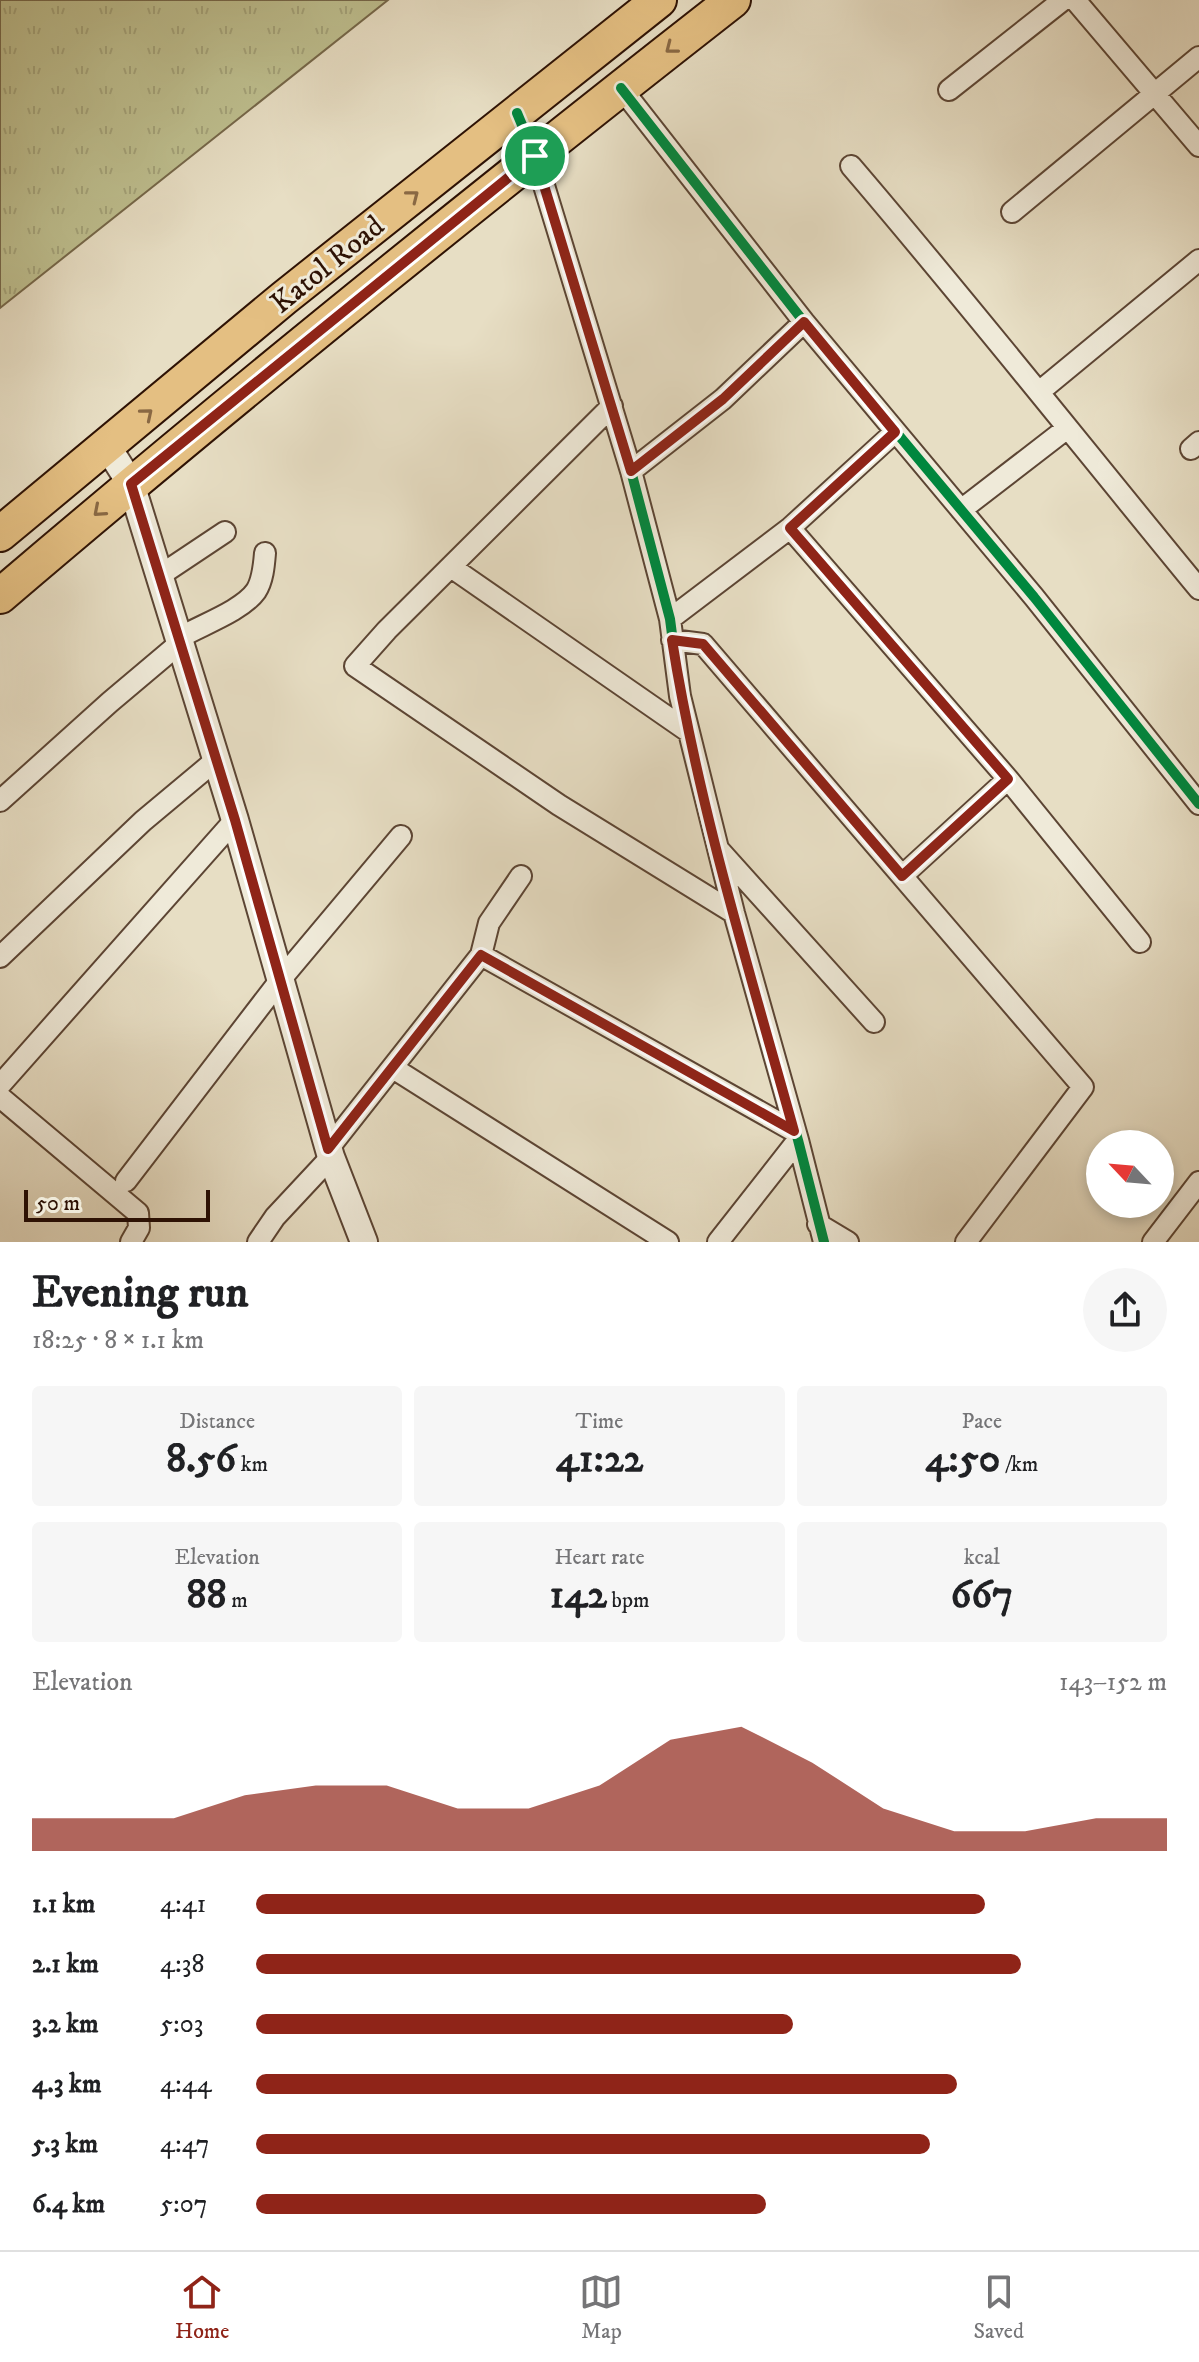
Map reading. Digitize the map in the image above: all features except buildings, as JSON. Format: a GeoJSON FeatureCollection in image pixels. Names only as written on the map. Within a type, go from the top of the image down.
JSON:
{"type":"FeatureCollection","features":[{"type":"Feature","properties":{"kind":"main road","name":"Katol Road"},"geometry":{"type":"LineString","coordinates":[[0,534],[284,298],[659,0]]}},
{"type":"Feature","properties":{"kind":"main road","name":"Katol Road"},"geometry":{"type":"LineString","coordinates":[[0,596],[131,484],[535,156],[733,0]]}},
{"type":"Feature","properties":{"kind":"street"},"geometry":{"type":"LineString","coordinates":[[949,90],[1063,0]]}},
{"type":"Feature","properties":{"kind":"street"},"geometry":{"type":"LineString","coordinates":[[1075,0],[1199,146]]}},
{"type":"Feature","properties":{"kind":"street"},"geometry":{"type":"LineString","coordinates":[[1012,212],[1199,57]]}},
{"type":"Feature","properties":{"kind":"street"},"geometry":{"type":"LineString","coordinates":[[621,88],[804,322],[1034,597],[1199,804]]}},
{"type":"Feature","properties":{"kind":"street"},"geometry":{"type":"LineString","coordinates":[[517,113],[535,156],[631,471],[671,630],[689,732],[734,913],[821,1233],[848,1242]]}},
{"type":"Feature","properties":{"kind":"street"},"geometry":{"type":"LineString","coordinates":[[851,166],[1199,589]]}},
{"type":"Feature","properties":{"kind":"street"},"geometry":{"type":"LineString","coordinates":[[1039,392],[1199,260]]}},
{"type":"Feature","properties":{"kind":"street"},"geometry":{"type":"LineString","coordinates":[[631,471],[723,399],[804,322]]}},
{"type":"Feature","properties":{"kind":"street"},"geometry":{"type":"LineString","coordinates":[[612,406],[387,630],[355,666],[559,805],[734,913]]}},
{"type":"Feature","properties":{"kind":"street"},"geometry":{"type":"LineString","coordinates":[[961,510],[1066,429]]}},
{"type":"Feature","properties":{"kind":"street"},"geometry":{"type":"LineString","coordinates":[[671,630],[895,432]]}},
{"type":"Feature","properties":{"kind":"street"},"geometry":{"type":"LineString","coordinates":[[107,446],[131,484],[162,574],[330,1153],[367,1238]]}},
{"type":"Feature","properties":{"kind":"street"},"geometry":{"type":"LineString","coordinates":[[790,528],[1008,779],[1140,942]]}},
{"type":"Feature","properties":{"kind":"street"},"geometry":{"type":"LineString","coordinates":[[162,574],[225,532]]}},
{"type":"Feature","properties":{"kind":"street"},"geometry":{"type":"LineString","coordinates":[[0,801],[182,638],[245,603],[257,589],[265,553]]}},
{"type":"Feature","properties":{"kind":"street"},"geometry":{"type":"LineString","coordinates":[[451,567],[689,732]]}},
{"type":"Feature","properties":{"kind":"street"},"geometry":{"type":"LineString","coordinates":[[671,630],[703,644],[1083,1087],[966,1242]]}},
{"type":"Feature","properties":{"kind":"street"},"geometry":{"type":"LineString","coordinates":[[0,957],[143,821],[216,760]]}},
{"type":"Feature","properties":{"kind":"street"},"geometry":{"type":"LineString","coordinates":[[902,876],[1008,779]]}},
{"type":"Feature","properties":{"kind":"street"},"geometry":{"type":"LineString","coordinates":[[0,1085],[235,820]]}},
{"type":"Feature","properties":{"kind":"street"},"geometry":{"type":"LineString","coordinates":[[126,1181],[281,979],[401,836]]}},
{"type":"Feature","properties":{"kind":"street"},"geometry":{"type":"LineString","coordinates":[[718,848],[874,1022]]}},
{"type":"Feature","properties":{"kind":"street"},"geometry":{"type":"LineString","coordinates":[[258,1242],[481,955],[489,923],[521,876]]}},
{"type":"Feature","properties":{"kind":"street"},"geometry":{"type":"LineString","coordinates":[[481,955],[796,1135]]}},
{"type":"Feature","properties":{"kind":"street"},"geometry":{"type":"LineString","coordinates":[[393,1068],[668,1242]]}},
{"type":"Feature","properties":{"kind":"street"},"geometry":{"type":"LineString","coordinates":[[0,1097],[138,1213],[141,1221],[131,1242]]}},
{"type":"Feature","properties":{"kind":"street"},"geometry":{"type":"LineString","coordinates":[[718,1242],[796,1135]]}},
{"type":"Feature","properties":{"kind":"street"},"geometry":{"type":"LineString","coordinates":[[1153,1242],[1199,1182]]}},
{"type":"Feature","properties":{"kind":"green space"},"geometry":{"type":"Polygon","coordinates":[[[0,0],[388,0],[0,308],[0,0]]]}},
{"type":"Feature","properties":{"kind":"cycle path"},"geometry":{"type":"LineString","coordinates":[[621,88],[804,322],[1034,597],[1199,804]]}},
{"type":"Feature","properties":{"kind":"cycle path"},"geometry":{"type":"LineString","coordinates":[[517,113],[535,156],[631,471],[670,619],[680,696],[734,913],[824,1242]]}},
{"type":"Feature","properties":{"kind":"route"},"geometry":{"type":"LineString","coordinates":[[535,156],[631,471],[723,399],[804,322],[895,432],[790,528],[1008,779],[902,876],[703,644],[672,640],[680,696],[734,913],[794,1131],[481,955],[328,1149],[235,820],[131,484],[535,156]]}}]}
